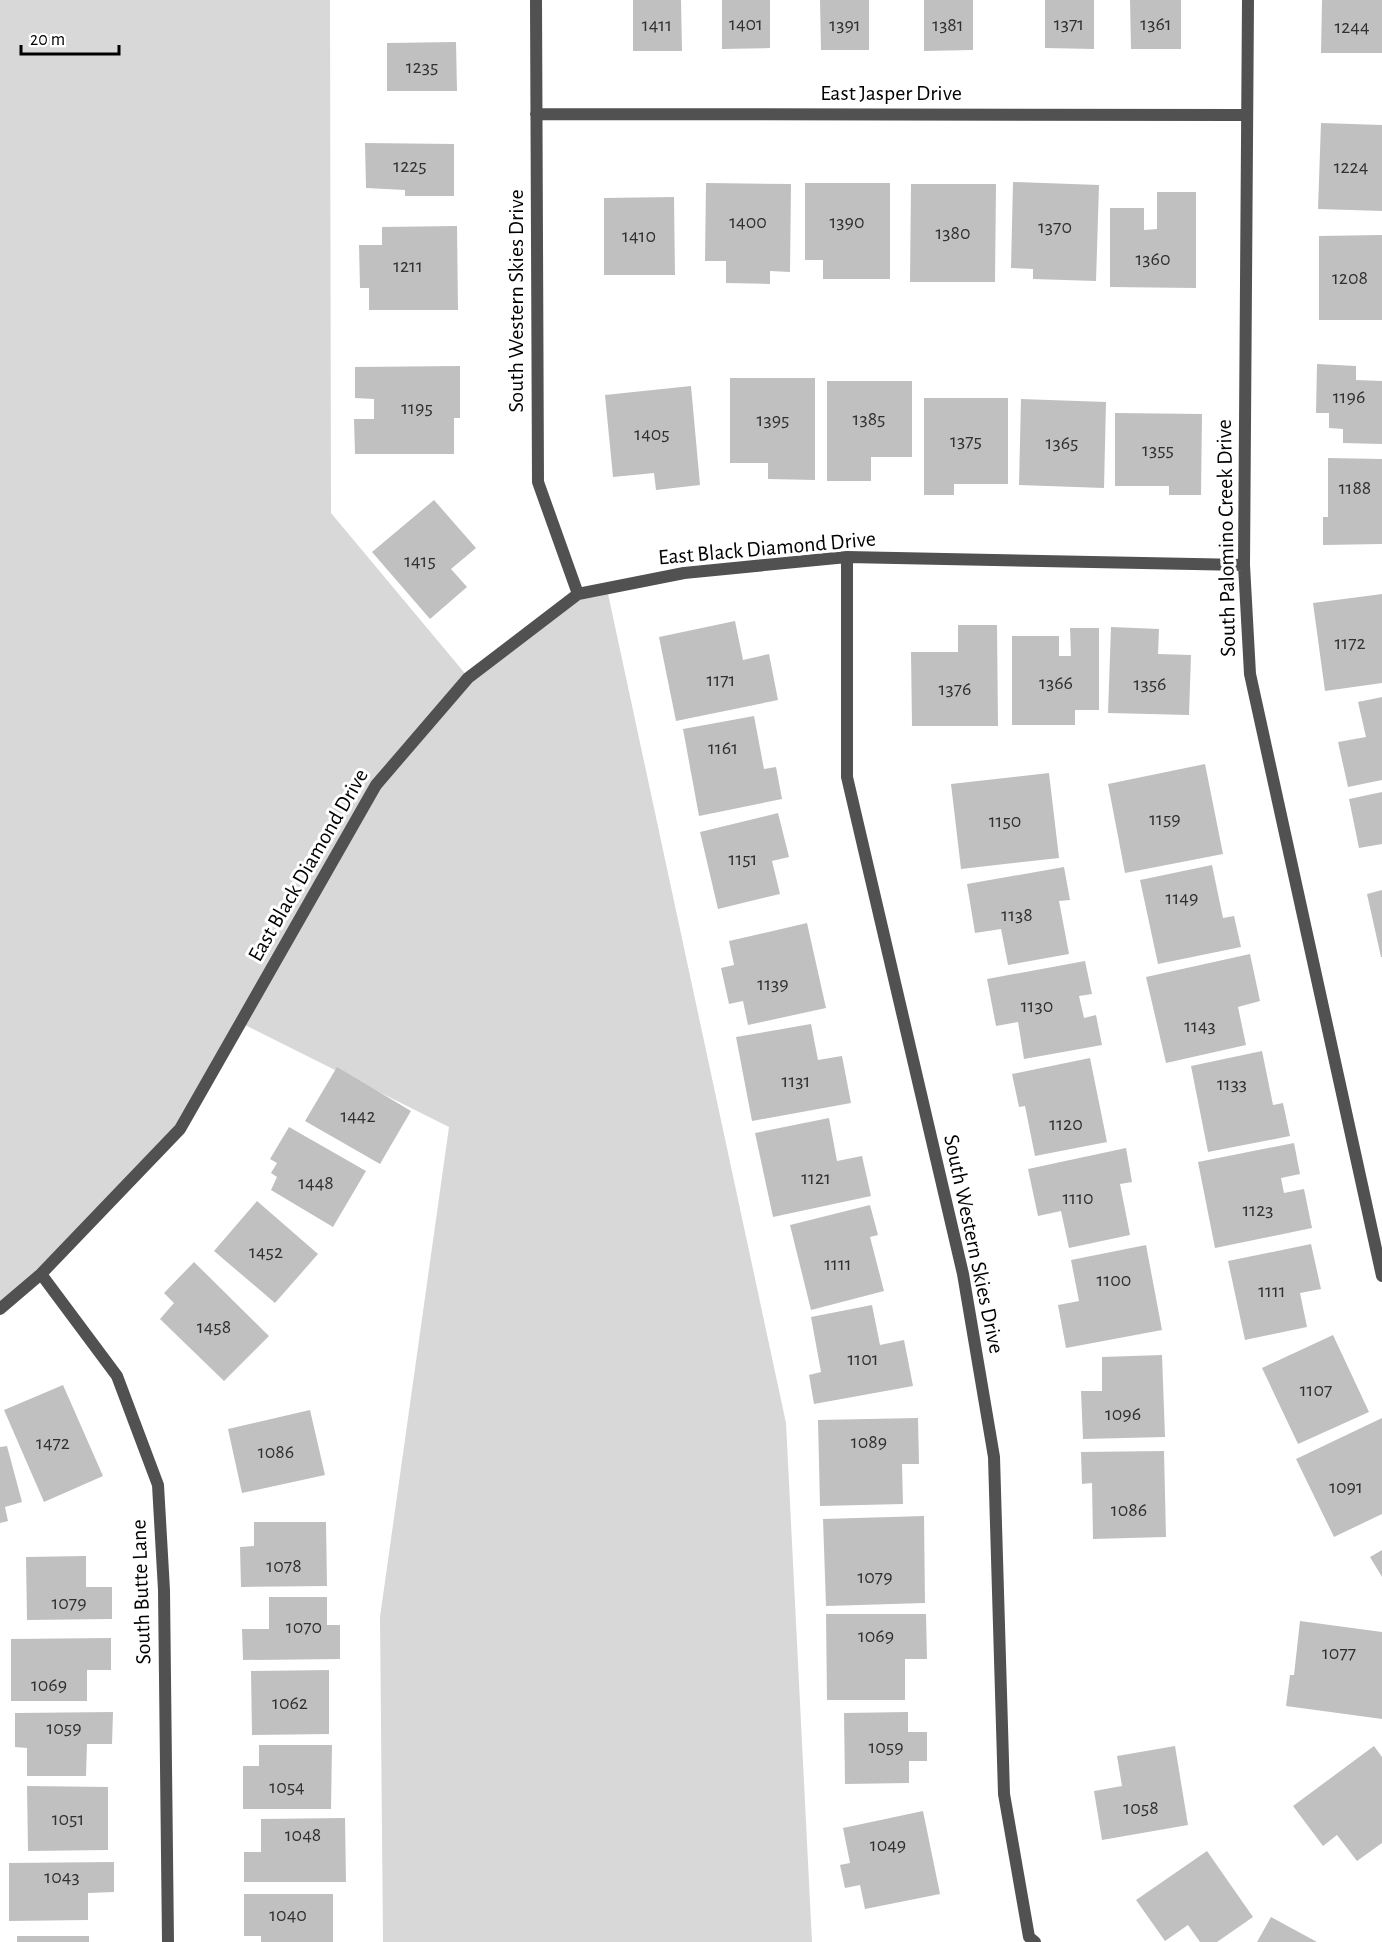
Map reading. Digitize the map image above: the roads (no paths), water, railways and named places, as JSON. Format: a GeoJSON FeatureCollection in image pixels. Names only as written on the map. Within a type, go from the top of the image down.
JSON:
{"type":"FeatureCollection","features":[{"type":"Feature","properties":{"kind":"street","name":"South Western Skies Drive"},"geometry":{"type":"LineString","coordinates":[[536,0],[538,482],[578,594]]}},
{"type":"Feature","properties":{"kind":"street","name":"South Palomino Creek Drive"},"geometry":{"type":"LineString","coordinates":[[1248,0],[1244,565],[1250,674],[1382,1276]]}},
{"type":"Feature","properties":{"kind":"street","name":"East Jasper Drive"},"geometry":{"type":"LineString","coordinates":[[536,114],[1246,115]]}},
{"type":"Feature","properties":{"kind":"street","name":"South Western Skies Drive"},"geometry":{"type":"LineString","coordinates":[[848,557],[847,777],[963,1275],[994,1457],[1004,1794],[1029,1937],[1035,1942]]}},
{"type":"Feature","properties":{"kind":"street","name":"East Black Diamond Drive"},"geometry":{"type":"LineString","coordinates":[[0,1309],[41,1274],[180,1129],[376,784],[468,678],[578,594],[684,573],[848,557],[1244,565]]}},
{"type":"Feature","properties":{"kind":"street","name":"South Butte Lane"},"geometry":{"type":"LineString","coordinates":[[41,1274],[117,1376],[158,1485],[164,1590],[168,1942]]}}]}
